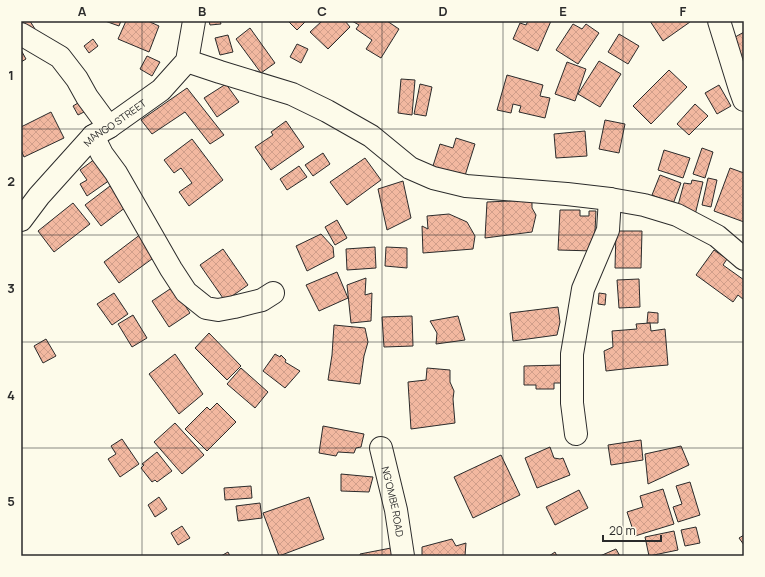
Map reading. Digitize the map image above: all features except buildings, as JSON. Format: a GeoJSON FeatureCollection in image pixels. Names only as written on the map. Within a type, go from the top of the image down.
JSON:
{"type":"FeatureCollection","features":[{"type":"Feature","properties":{"kind":"street"},"geometry":{"type":"LineString","coordinates":[[194,21],[187,61],[292,94],[327,111],[371,136],[410,168],[433,178],[466,186],[567,194],[644,205],[677,215],[717,236],[744,258]]}},
{"type":"Feature","properties":{"kind":"street"},"geometry":{"type":"LineString","coordinates":[[718,21],[744,100]]}},
{"type":"Feature","properties":{"kind":"street"},"geometry":{"type":"LineString","coordinates":[[21,34],[60,57],[77,79],[87,97],[101,132],[102,154],[116,174],[186,292],[206,308],[218,310],[262,300],[273,293]]}},
{"type":"Feature","properties":{"kind":"street","name":"MANGO STREET"},"geometry":{"type":"LineString","coordinates":[[21,220],[39,196],[101,132],[161,90],[187,61]]}},
{"type":"Feature","properties":{"kind":"street"},"geometry":{"type":"LineString","coordinates":[[576,434],[572,404],[572,354],[584,289],[608,230],[610,199]]}},
{"type":"Feature","properties":{"kind":"street","name":"NG'OMBE ROAD"},"geometry":{"type":"LineString","coordinates":[[381,448],[396,510],[403,556]]}}]}
